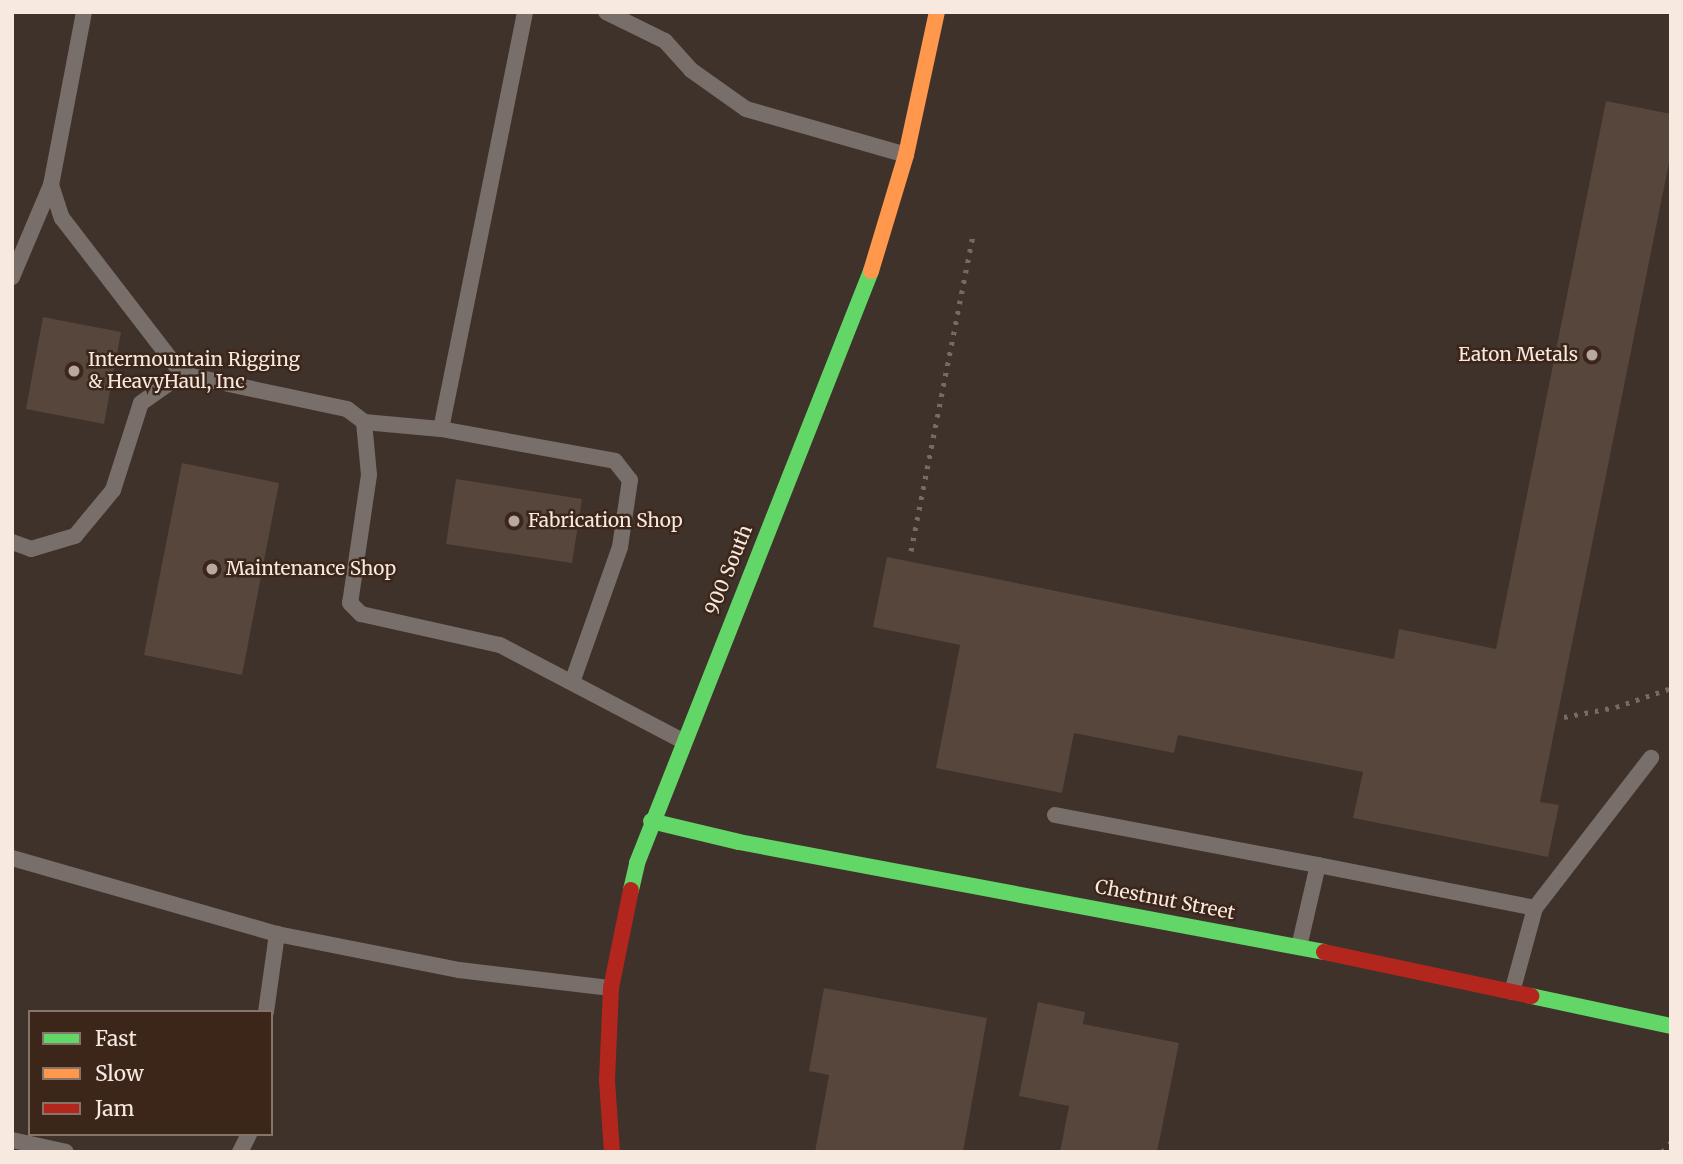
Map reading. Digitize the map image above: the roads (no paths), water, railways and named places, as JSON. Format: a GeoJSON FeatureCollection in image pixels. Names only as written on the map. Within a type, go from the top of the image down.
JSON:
{"type":"FeatureCollection","features":[{"type":"Feature","properties":{"kind":"street","name":"900 South"},"geometry":{"type":"LineString","coordinates":[[612,1152],[607,1080],[611,988],[625,904],[651,821],[847,335],[906,155],[937,12]]}},
{"type":"Feature","properties":{"kind":"street","name":"Chestnut Street"},"geometry":{"type":"LineString","coordinates":[[651,821],[739,842],[1299,947],[1671,1026]]}},
{"type":"Feature","properties":{"kind":"lane"},"geometry":{"type":"LineString","coordinates":[[12,277],[51,185],[84,12]]}},
{"type":"Feature","properties":{"kind":"lane"},"geometry":{"type":"LineString","coordinates":[[441,429],[525,12]]}},
{"type":"Feature","properties":{"kind":"lane"},"geometry":{"type":"LineString","coordinates":[[606,12],[665,41],[691,70],[746,109],[906,155]]}},
{"type":"Feature","properties":{"kind":"lane"},"geometry":{"type":"LineString","coordinates":[[51,185],[62,218],[182,374],[347,409],[364,422],[441,429],[615,461],[630,480],[620,547],[573,680]]}},
{"type":"Feature","properties":{"kind":"lane"},"geometry":{"type":"LineString","coordinates":[[12,542],[31,549],[75,536],[113,490],[141,403],[182,374]]}},
{"type":"Feature","properties":{"kind":"lane"},"geometry":{"type":"LineString","coordinates":[[364,422],[369,475],[350,603],[360,614],[500,645],[573,680],[683,741]]}},
{"type":"Feature","properties":{"kind":"lane"},"geometry":{"type":"LineString","coordinates":[[1511,994],[1535,908],[1651,758]]}},
{"type":"Feature","properties":{"kind":"lane"},"geometry":{"type":"LineString","coordinates":[[1055,815],[1535,908]]}},
{"type":"Feature","properties":{"kind":"lane"},"geometry":{"type":"LineString","coordinates":[[12,858],[277,934],[459,970],[611,988]]}},
{"type":"Feature","properties":{"kind":"lane"},"geometry":{"type":"LineString","coordinates":[[1299,947],[1318,865]]}},
{"type":"Feature","properties":{"kind":"lane"},"geometry":{"type":"LineString","coordinates":[[266,1010],[277,934]]}},
{"type":"Feature","properties":{"kind":"lane"},"geometry":{"type":"LineString","coordinates":[[240,1152],[248,1136]]}},
{"type":"Feature","properties":{"kind":"lane"},"geometry":{"type":"LineString","coordinates":[[12,1140],[66,1152]]}},
{"type":"Feature","properties":{"kind":"railway"},"geometry":{"type":"LineString","coordinates":[[911,551],[973,236]]}},
{"type":"Feature","properties":{"kind":"railway"},"geometry":{"type":"LineString","coordinates":[[1564,717],[1616,707],[1671,688]]}},
{"type":"Feature","properties":{"kind":"railway"},"geometry":{"type":"LineString","coordinates":[[1662,1152],[1671,1142]]}},
{"type":"Feature","properties":{"kind":"place","name":"Eaton Metals"},"geometry":{"type":"Point","coordinates":[1592,355]}},
{"type":"Feature","properties":{"kind":"place","name":"Intermountain Rigging & HeavyHaul, Inc"},"geometry":{"type":"Point","coordinates":[74,371]}},
{"type":"Feature","properties":{"kind":"place","name":"Fabrication Shop"},"geometry":{"type":"Point","coordinates":[514,521]}},
{"type":"Feature","properties":{"kind":"place","name":"Maintenance Shop"},"geometry":{"type":"Point","coordinates":[212,569]}}]}
